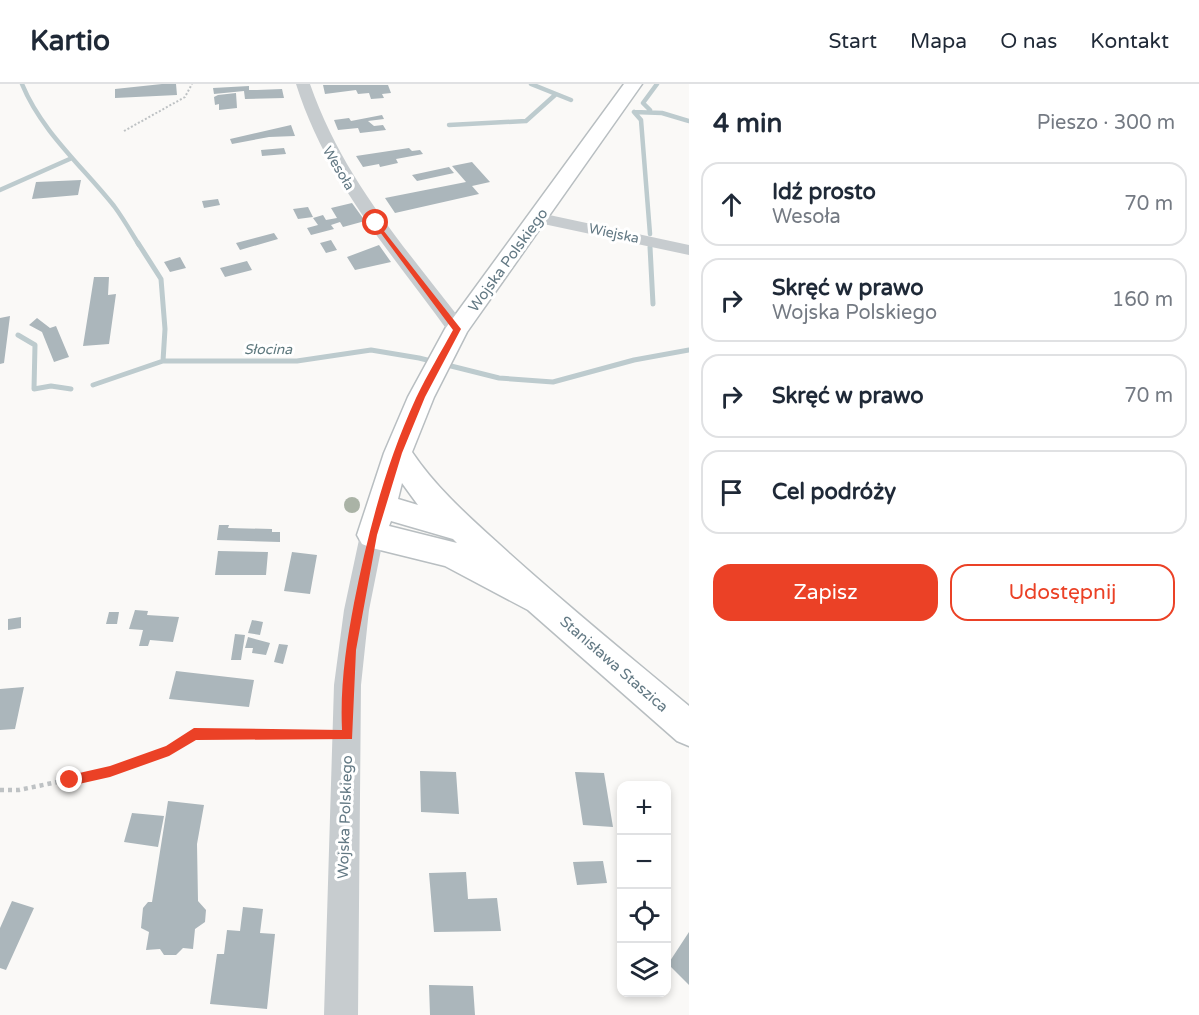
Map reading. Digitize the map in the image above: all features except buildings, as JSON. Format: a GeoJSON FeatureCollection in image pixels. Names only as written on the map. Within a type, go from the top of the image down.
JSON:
{"type":"FeatureCollection","features":[{"type":"Feature","properties":{"kind":"main road","name":"Wojska Polskiego"},"geometry":{"type":"LineString","coordinates":[[372,535],[398,453],[432,376],[452,339],[633,84]]}},
{"type":"Feature","properties":{"kind":"main road"},"geometry":{"type":"LineString","coordinates":[[398,453],[421,489],[539,600]]}},
{"type":"Feature","properties":{"kind":"main road"},"geometry":{"type":"LineString","coordinates":[[381,506],[463,530]]}},
{"type":"Feature","properties":{"kind":"main road"},"geometry":{"type":"LineString","coordinates":[[372,535],[451,554],[539,600]]}},
{"type":"Feature","properties":{"kind":"main road","name":"Stanisława Staszica"},"geometry":{"type":"LineString","coordinates":[[539,600],[689,729]]}},
{"type":"Feature","properties":{"kind":"street","name":"Wesoła"},"geometry":{"type":"LineString","coordinates":[[303,84],[311,116],[346,181],[452,339]]}},
{"type":"Feature","properties":{"kind":"street","name":"Wiejska"},"geometry":{"type":"LineString","coordinates":[[540,218],[689,250]]}},
{"type":"Feature","properties":{"kind":"street","name":"Wojska Polskiego"},"geometry":{"type":"LineString","coordinates":[[341,1015],[348,735],[346,703],[351,650],[372,535]]}},
{"type":"Feature","properties":{"kind":"path"},"geometry":{"type":"LineString","coordinates":[[124,131],[185,98],[192,84]]}},
{"type":"Feature","properties":{"kind":"path"},"geometry":{"type":"LineString","coordinates":[[0,790],[19,790],[110,771],[169,750],[194,734],[348,735]]}},
{"type":"Feature","properties":{"kind":"waterway","name":"Słocina"},"geometry":{"type":"LineString","coordinates":[[22,84],[51,133],[114,206],[139,245]]}},
{"type":"Feature","properties":{"kind":"waterway"},"geometry":{"type":"LineString","coordinates":[[531,84],[571,100]]}},
{"type":"Feature","properties":{"kind":"waterway"},"geometry":{"type":"LineString","coordinates":[[650,110],[643,103],[657,84]]}},
{"type":"Feature","properties":{"kind":"waterway"},"geometry":{"type":"LineString","coordinates":[[449,125],[526,121],[555,95]]}},
{"type":"Feature","properties":{"kind":"waterway"},"geometry":{"type":"LineString","coordinates":[[650,234],[641,120],[634,112],[662,113],[689,121]]}},
{"type":"Feature","properties":{"kind":"waterway"},"geometry":{"type":"LineString","coordinates":[[0,190],[72,158]]}},
{"type":"Feature","properties":{"kind":"waterway","name":"Słocina"},"geometry":{"type":"LineString","coordinates":[[138,243],[161,279],[165,329],[163,361]]}},
{"type":"Feature","properties":{"kind":"waterway"},"geometry":{"type":"LineString","coordinates":[[650,247],[653,304]]}},
{"type":"Feature","properties":{"kind":"waterway"},"geometry":{"type":"LineString","coordinates":[[18,335],[35,345],[34,389],[51,386],[71,389]]}},
{"type":"Feature","properties":{"kind":"waterway","name":"Słocina"},"geometry":{"type":"LineString","coordinates":[[163,361],[297,361],[371,350],[419,358],[499,378],[553,382],[634,360],[689,350]]}},
{"type":"Feature","properties":{"kind":"waterway"},"geometry":{"type":"LineString","coordinates":[[93,385],[163,361]]}},
{"type":"Feature","properties":{"kind":"route"},"geometry":{"type":"LineString","coordinates":[[70,780],[110,771],[169,750],[194,734],[348,735],[346,703],[351,650],[362,579],[372,535],[398,453],[421,397],[457,329],[412,267],[376,223]]}}]}
